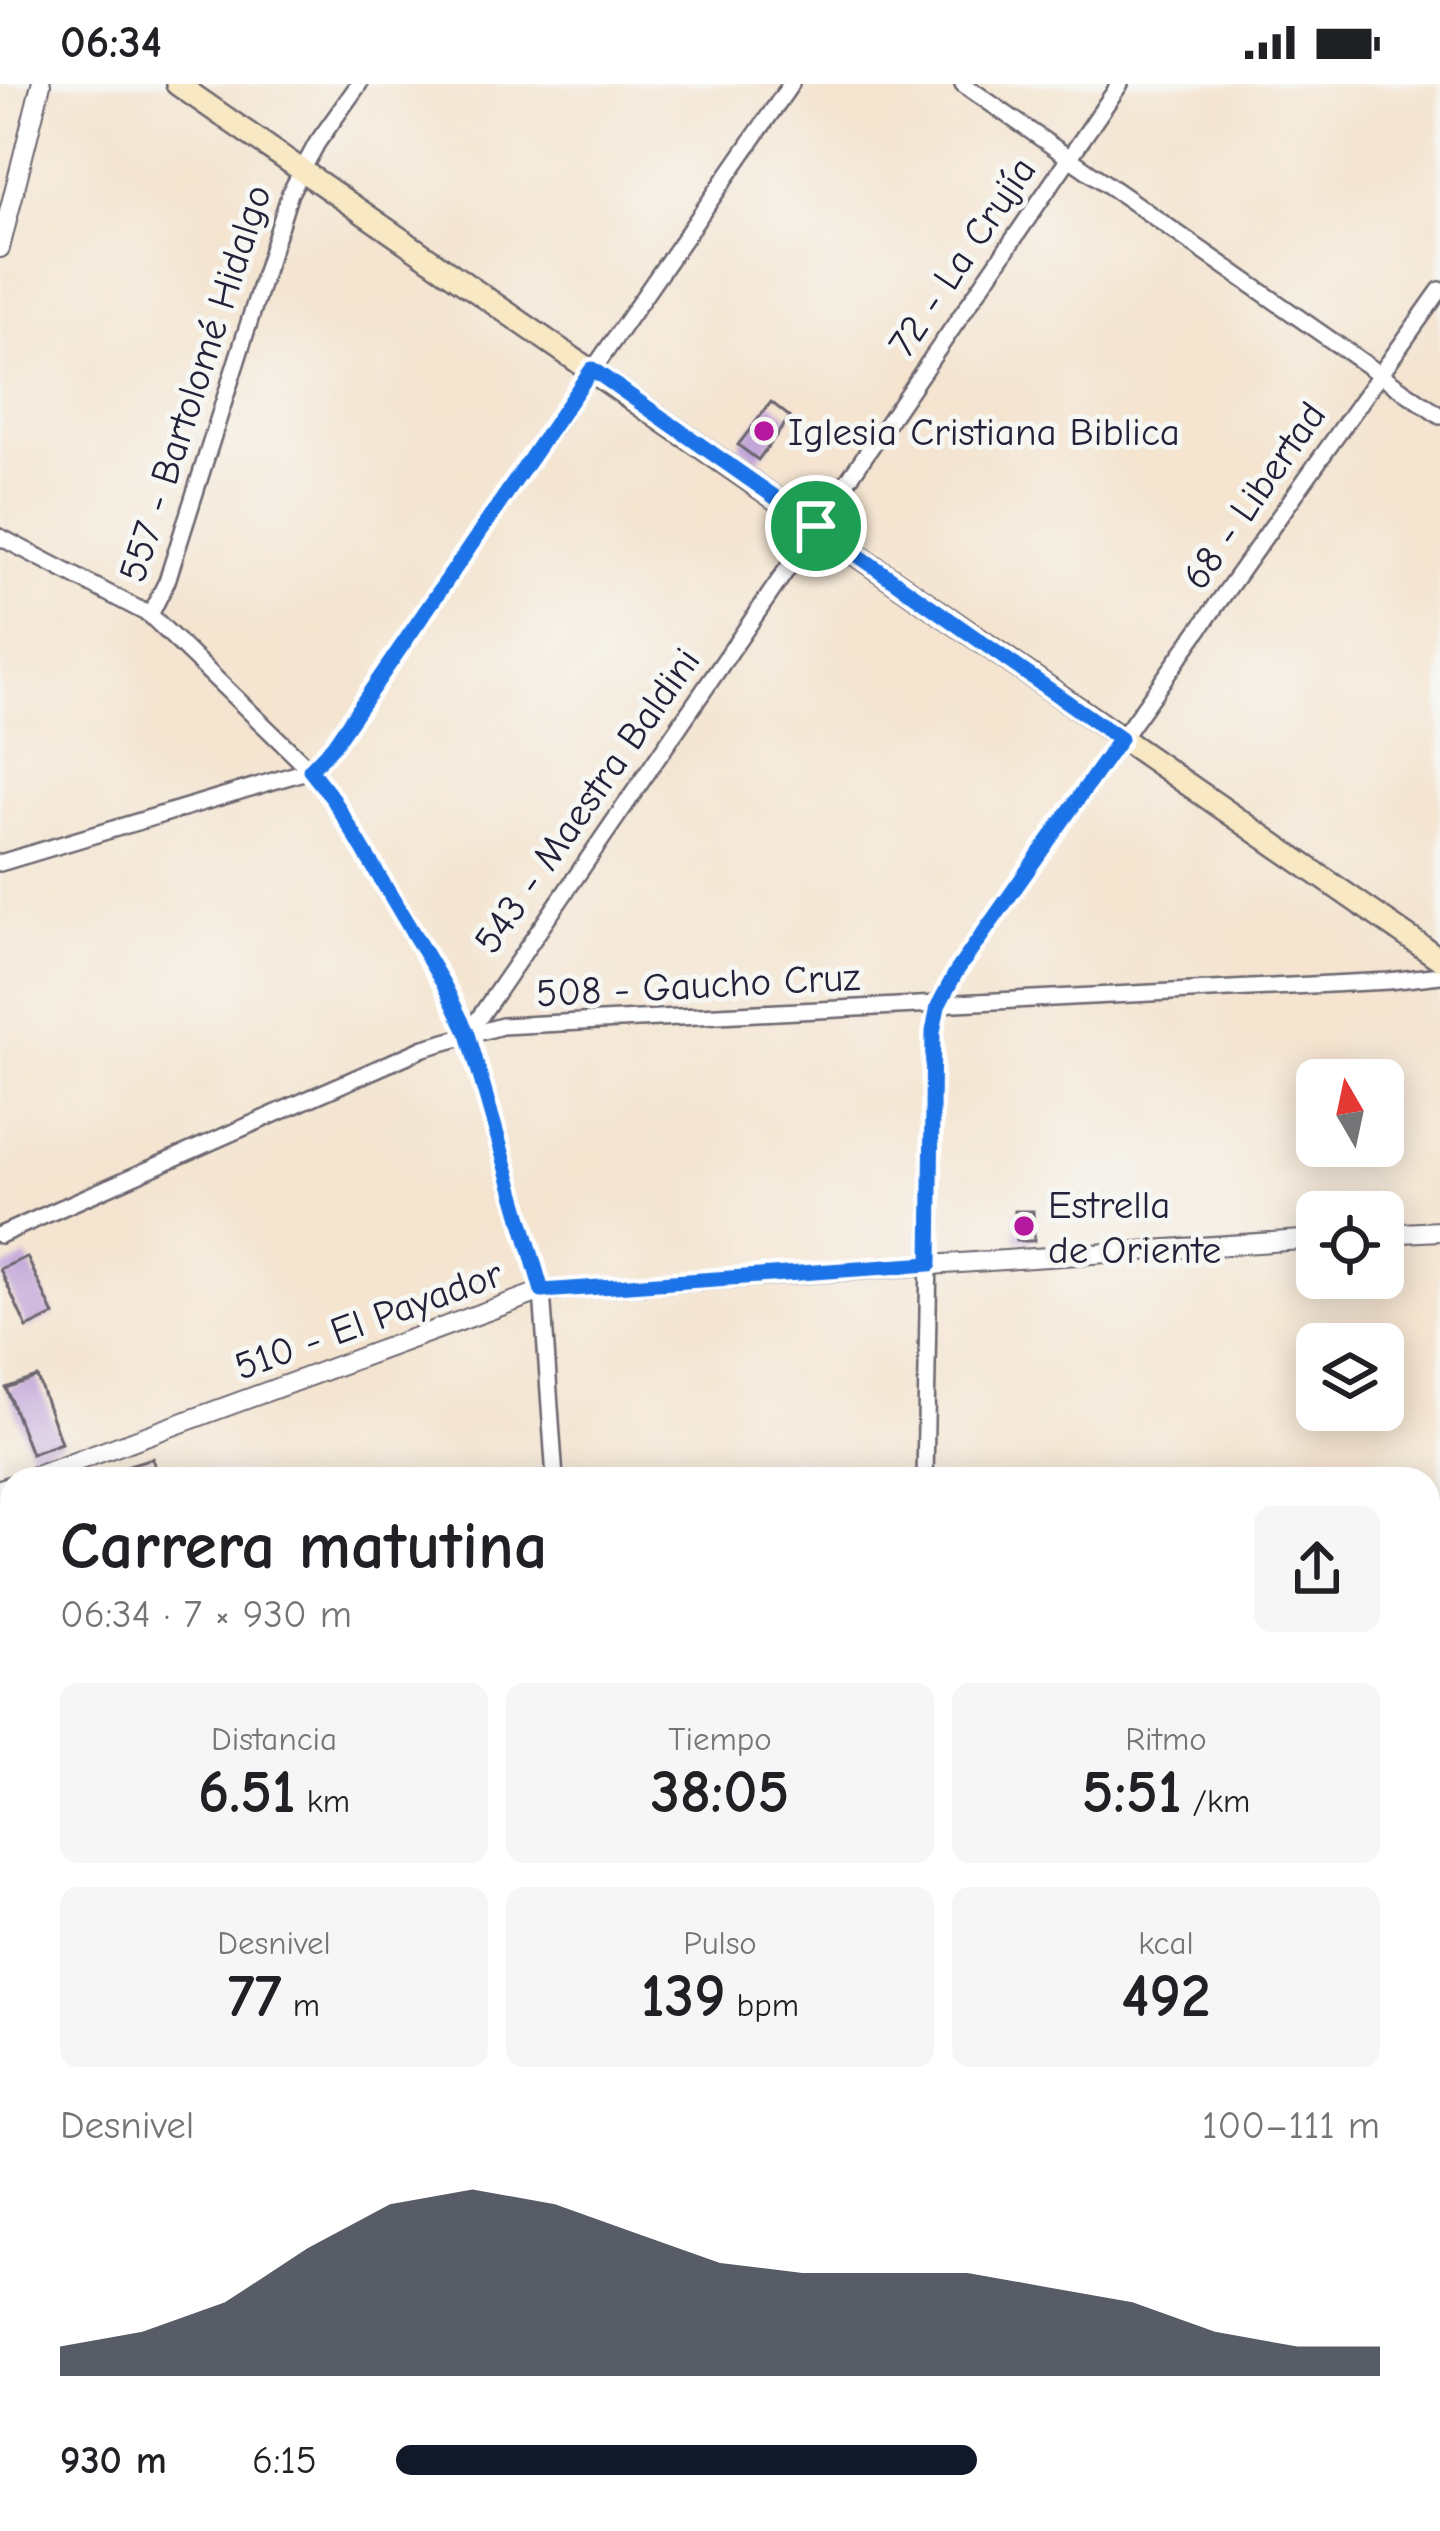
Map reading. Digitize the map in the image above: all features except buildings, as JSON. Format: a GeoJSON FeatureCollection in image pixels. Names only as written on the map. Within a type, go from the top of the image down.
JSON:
{"type":"FeatureCollection","features":[{"type":"Feature","properties":{"kind":"main road"},"geometry":{"type":"LineString","coordinates":[[177,84],[1440,958]]}},
{"type":"Feature","properties":{"kind":"street"},"geometry":{"type":"LineString","coordinates":[[0,248],[41,84]]}},
{"type":"Feature","properties":{"kind":"street","name":"557 - Bartolomé Hidalgo"},"geometry":{"type":"LineString","coordinates":[[150,615],[167,580],[283,211],[300,171],[359,84]]}},
{"type":"Feature","properties":{"kind":"street"},"geometry":{"type":"LineString","coordinates":[[0,863],[310,770],[333,746],[791,84]]}},
{"type":"Feature","properties":{"kind":"street"},"geometry":{"type":"LineString","coordinates":[[964,84],[1440,416]]}},
{"type":"Feature","properties":{"kind":"street","name":"72 - La Crujía"},"geometry":{"type":"LineString","coordinates":[[816,526],[1120,84]]}},
{"type":"Feature","properties":{"kind":"street","name":"68 - Libertad"},"geometry":{"type":"LineString","coordinates":[[938,1006],[956,972],[1440,290]]}},
{"type":"Feature","properties":{"kind":"street","name":"543 - Maestra Baldini"},"geometry":{"type":"LineString","coordinates":[[468,1034],[816,526]]}},
{"type":"Feature","properties":{"kind":"street"},"geometry":{"type":"LineString","coordinates":[[0,537],[150,615],[310,770],[333,799],[444,985],[468,1034],[542,1291],[554,1467]]}},
{"type":"Feature","properties":{"kind":"street","name":"508 - Gaucho Cruz"},"geometry":{"type":"LineString","coordinates":[[0,1234],[424,1048],[468,1034],[532,1024],[938,1006],[1440,975]]}},
{"type":"Feature","properties":{"kind":"street"},"geometry":{"type":"LineString","coordinates":[[925,1467],[933,1032],[938,1006]]}},
{"type":"Feature","properties":{"kind":"street"},"geometry":{"type":"LineString","coordinates":[[1404,1233],[1440,1231]]}},
{"type":"Feature","properties":{"kind":"street","name":"510 - El Payador"},"geometry":{"type":"LineString","coordinates":[[61,1467],[542,1291],[1296,1240]]}},
{"type":"Feature","properties":{"kind":"place","name":"Iglesia Cristiana Biblica"},"geometry":{"type":"Point","coordinates":[764,431]}},
{"type":"Feature","properties":{"kind":"place","name":"Estrella de Oriente"},"geometry":{"type":"Point","coordinates":[1024,1226]}},
{"type":"Feature","properties":{"kind":"route"},"geometry":{"type":"LineString","coordinates":[[592,369],[816,526],[1120,739],[956,972],[938,1006],[933,1032],[930,1264],[542,1291],[468,1034],[333,799],[310,770],[333,746],[592,369]]}}]}
